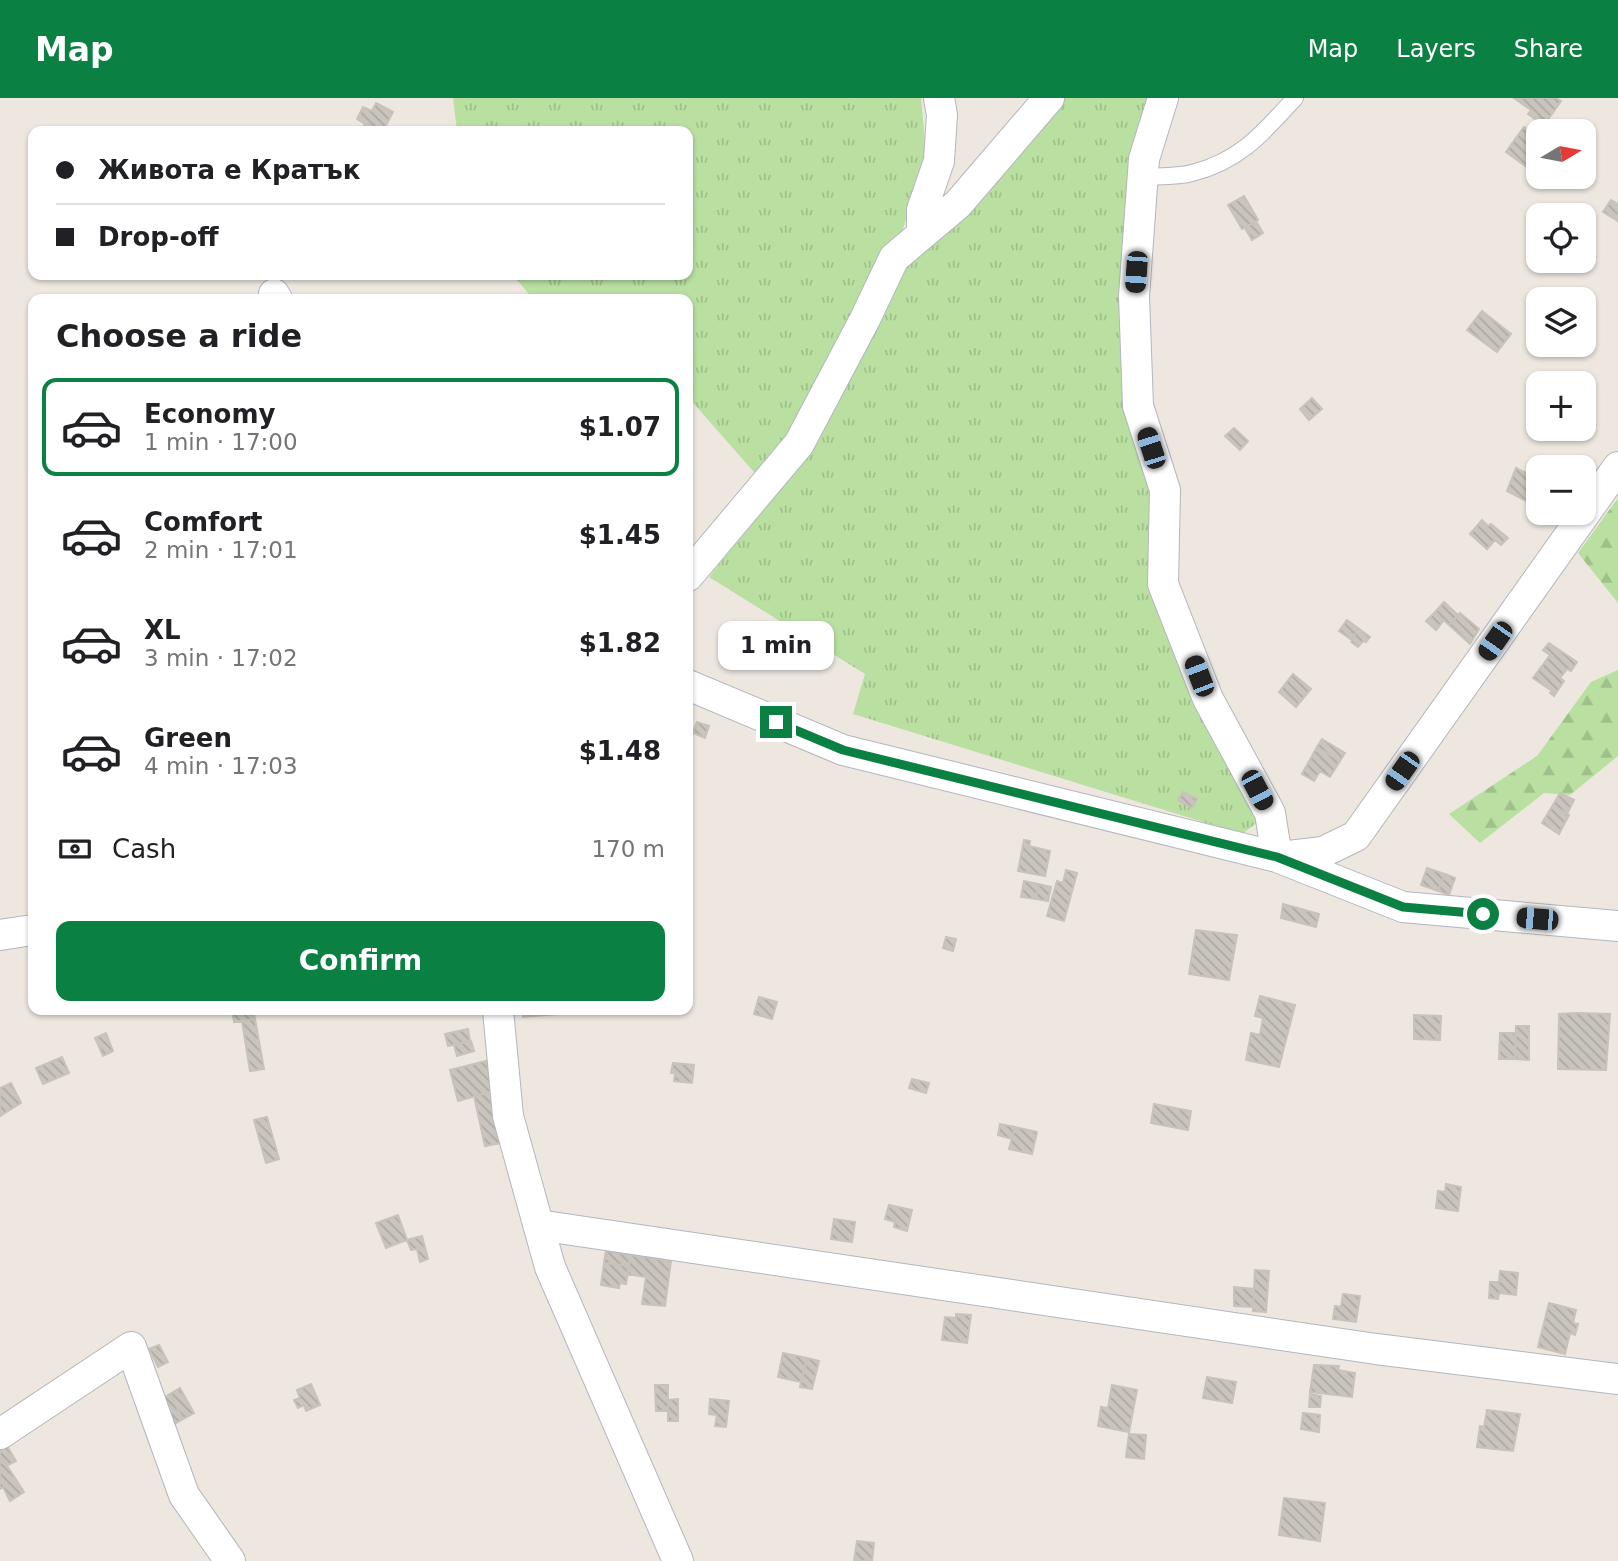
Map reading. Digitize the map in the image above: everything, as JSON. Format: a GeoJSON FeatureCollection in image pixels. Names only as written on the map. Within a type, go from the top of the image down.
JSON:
{"type":"FeatureCollection","features":[{"type":"Feature","properties":{"kind":"street"},"geometry":{"type":"LineString","coordinates":[[922,234],[922,210],[939,161],[942,115],[939,98]]}},
{"type":"Feature","properties":{"kind":"street"},"geometry":{"type":"LineString","coordinates":[[693,570],[799,444],[894,258],[958,204],[1049,98]]}},
{"type":"Feature","properties":{"kind":"street"},"geometry":{"type":"LineString","coordinates":[[1163,98],[1144,159],[1135,296],[1138,407],[1165,490],[1163,584],[1208,699],[1270,813],[1277,857]]}},
{"type":"Feature","properties":{"kind":"street"},"geometry":{"type":"LineString","coordinates":[[1277,857],[1323,852],[1356,836],[1618,467]]}},
{"type":"Feature","properties":{"kind":"street"},"geometry":{"type":"LineString","coordinates":[[693,687],[843,750],[1277,857],[1403,907],[1618,926]]}},
{"type":"Feature","properties":{"kind":"street"},"geometry":{"type":"LineString","coordinates":[[0,935],[28,931]]}},
{"type":"Feature","properties":{"kind":"street"},"geometry":{"type":"LineString","coordinates":[[498,1015],[508,1116],[550,1267],[678,1561]]}},
{"type":"Feature","properties":{"kind":"street"},"geometry":{"type":"LineString","coordinates":[[538,1225],[1376,1349],[1618,1379]]}},
{"type":"Feature","properties":{"kind":"street"},"geometry":{"type":"LineString","coordinates":[[0,1434],[131,1347],[184,1494],[230,1561]]}},
{"type":"Feature","properties":{"kind":"lane"},"geometry":{"type":"LineString","coordinates":[[1143,177],[1190,174],[1234,157],[1256,141],[1295,98]]}},
{"type":"Feature","properties":{"kind":"green space"},"geometry":{"type":"Polygon","coordinates":[[[453,98],[921,98],[926,152],[895,256],[1049,98],[1163,98],[1134,296],[1165,490],[1163,584],[1270,813],[1242,834],[853,714],[865,674],[709,577],[774,495],[693,403],[693,294],[529,294],[517,280],[693,280],[693,126],[456,126],[453,98]]]}},
{"type":"Feature","properties":{"kind":"green space"},"geometry":{"type":"Polygon","coordinates":[[[1618,498],[1618,603],[1578,553],[1618,498]]]}},
{"type":"Feature","properties":{"kind":"green space"},"geometry":{"type":"Polygon","coordinates":[[[1618,670],[1618,756],[1570,795],[1544,793],[1480,843],[1449,814],[1537,756],[1591,682],[1618,670]]]}},
{"type":"Feature","properties":{"kind":"building"},"geometry":{"type":"Polygon","coordinates":[[[1514,98],[1556,98],[1561,101],[1548,119],[1535,119],[1528,114],[1531,110],[1514,98]]]}},
{"type":"Feature","properties":{"kind":"building"},"geometry":{"type":"Polygon","coordinates":[[[376,103],[393,112],[386,126],[364,126],[365,124],[357,119],[363,107],[372,111],[376,103]]]}},
{"type":"Feature","properties":{"kind":"building"},"geometry":{"type":"Polygon","coordinates":[[[1524,127],[1526,128],[1526,166],[1506,152],[1524,127]]]}},
{"type":"Feature","properties":{"kind":"building"},"geometry":{"type":"Polygon","coordinates":[[[1244,196],[1258,220],[1242,229],[1228,205],[1244,196]]]}},
{"type":"Feature","properties":{"kind":"building"},"geometry":{"type":"Polygon","coordinates":[[[1611,200],[1618,204],[1618,221],[1603,212],[1611,200]]]}},
{"type":"Feature","properties":{"kind":"building"},"geometry":{"type":"Polygon","coordinates":[[[1256,221],[1263,233],[1252,240],[1245,228],[1256,221]]]}},
{"type":"Feature","properties":{"kind":"building"},"geometry":{"type":"Polygon","coordinates":[[[1482,311],[1511,334],[1497,352],[1467,330],[1482,311]]]}},
{"type":"Feature","properties":{"kind":"building"},"geometry":{"type":"Polygon","coordinates":[[[1312,398],[1322,409],[1309,420],[1300,409],[1312,398]]]}},
{"type":"Feature","properties":{"kind":"building"},"geometry":{"type":"Polygon","coordinates":[[[1234,428],[1248,441],[1240,450],[1225,436],[1234,428]]]}},
{"type":"Feature","properties":{"kind":"building"},"geometry":{"type":"Polygon","coordinates":[[[1516,468],[1526,473],[1526,501],[1507,491],[1516,468]]]}},
{"type":"Feature","properties":{"kind":"building"},"geometry":{"type":"Polygon","coordinates":[[[1482,520],[1508,538],[1501,545],[1495,540],[1487,549],[1470,534],[1482,520]]]}},
{"type":"Feature","properties":{"kind":"building"},"geometry":{"type":"Polygon","coordinates":[[[1444,602],[1458,615],[1449,625],[1435,612],[1444,602]]]}},
{"type":"Feature","properties":{"kind":"building"},"geometry":{"type":"Polygon","coordinates":[[[1435,612],[1444,620],[1436,630],[1426,621],[1435,612]]]}},
{"type":"Feature","properties":{"kind":"building"},"geometry":{"type":"Polygon","coordinates":[[[1460,613],[1479,629],[1470,644],[1449,625],[1460,613]]]}},
{"type":"Feature","properties":{"kind":"building"},"geometry":{"type":"Polygon","coordinates":[[[1347,620],[1358,628],[1352,640],[1339,631],[1347,620]]]}},
{"type":"Feature","properties":{"kind":"building"},"geometry":{"type":"Polygon","coordinates":[[[1358,628],[1370,637],[1358,647],[1351,642],[1358,628]]]}},
{"type":"Feature","properties":{"kind":"building"},"geometry":{"type":"Polygon","coordinates":[[[1549,643],[1577,662],[1571,671],[1567,669],[1560,678],[1564,681],[1554,696],[1550,693],[1552,691],[1533,678],[1550,655],[1543,650],[1549,643]]]}},
{"type":"Feature","properties":{"kind":"building"},"geometry":{"type":"Polygon","coordinates":[[[1293,674],[1311,689],[1296,707],[1279,692],[1293,674]]]}},
{"type":"Feature","properties":{"kind":"building"},"geometry":{"type":"Polygon","coordinates":[[[697,722],[709,726],[705,738],[693,733],[697,722]]]}},
{"type":"Feature","properties":{"kind":"building"},"geometry":{"type":"Polygon","coordinates":[[[1322,739],[1345,753],[1340,761],[1317,747],[1322,739]]]}},
{"type":"Feature","properties":{"kind":"building"},"geometry":{"type":"Polygon","coordinates":[[[1317,747],[1340,761],[1330,777],[1320,771],[1314,781],[1302,774],[1317,747]]]}},
{"type":"Feature","properties":{"kind":"building"},"geometry":{"type":"Polygon","coordinates":[[[1183,792],[1197,799],[1192,808],[1178,800],[1183,792]]]}},
{"type":"Feature","properties":{"kind":"building"},"geometry":{"type":"Polygon","coordinates":[[[1560,793],[1574,800],[1567,814],[1553,805],[1560,793]]]}},
{"type":"Feature","properties":{"kind":"building"},"geometry":{"type":"Polygon","coordinates":[[[1553,805],[1569,815],[1559,834],[1542,823],[1553,805]]]}},
{"type":"Feature","properties":{"kind":"building"},"geometry":{"type":"Polygon","coordinates":[[[1024,840],[1030,841],[1029,846],[1050,851],[1045,876],[1018,871],[1024,840]]]}},
{"type":"Feature","properties":{"kind":"building"},"geometry":{"type":"Polygon","coordinates":[[[1427,868],[1445,874],[1438,891],[1421,885],[1427,868]]]}},
{"type":"Feature","properties":{"kind":"building"},"geometry":{"type":"Polygon","coordinates":[[[1066,870],[1077,873],[1064,921],[1047,916],[1057,881],[1063,883],[1066,870]]]}},
{"type":"Feature","properties":{"kind":"building"},"geometry":{"type":"Polygon","coordinates":[[[1445,874],[1455,878],[1449,895],[1438,891],[1445,874]]]}},
{"type":"Feature","properties":{"kind":"building"},"geometry":{"type":"Polygon","coordinates":[[[1024,881],[1038,884],[1036,899],[1021,897],[1024,881]]]}},
{"type":"Feature","properties":{"kind":"building"},"geometry":{"type":"Polygon","coordinates":[[[1038,884],[1051,887],[1048,901],[1036,899],[1038,884]]]}},
{"type":"Feature","properties":{"kind":"building"},"geometry":{"type":"Polygon","coordinates":[[[1283,904],[1319,914],[1316,927],[1281,918],[1283,904]]]}},
{"type":"Feature","properties":{"kind":"building"},"geometry":{"type":"Polygon","coordinates":[[[1196,930],[1237,935],[1229,980],[1189,974],[1196,930]]]}},
{"type":"Feature","properties":{"kind":"building"},"geometry":{"type":"Polygon","coordinates":[[[946,937],[956,939],[953,951],[943,948],[946,937]]]}},
{"type":"Feature","properties":{"kind":"building"},"geometry":{"type":"Polygon","coordinates":[[[1260,996],[1295,1005],[1279,1067],[1246,1060],[1251,1033],[1260,1035],[1263,1018],[1255,1016],[1260,996]]]}},
{"type":"Feature","properties":{"kind":"building"},"geometry":{"type":"Polygon","coordinates":[[[759,997],[777,1002],[772,1019],[754,1014],[759,997]]]}},
{"type":"Feature","properties":{"kind":"building"},"geometry":{"type":"Polygon","coordinates":[[[1559,1014],[1610,1014],[1606,1070],[1558,1069],[1559,1014]]]}},
{"type":"Feature","properties":{"kind":"building"},"geometry":{"type":"Polygon","coordinates":[[[233,1015],[254,1015],[255,1019],[234,1022],[233,1015]]]}},
{"type":"Feature","properties":{"kind":"building"},"geometry":{"type":"Polygon","coordinates":[[[1414,1015],[1441,1016],[1440,1040],[1414,1039],[1414,1015]]]}},
{"type":"Feature","properties":{"kind":"building"},"geometry":{"type":"Polygon","coordinates":[[[255,1019],[264,1069],[250,1071],[242,1021],[255,1019]]]}},
{"type":"Feature","properties":{"kind":"building"},"geometry":{"type":"Polygon","coordinates":[[[1516,1026],[1529,1026],[1529,1060],[1515,1059],[1516,1026]]]}},
{"type":"Feature","properties":{"kind":"building"},"geometry":{"type":"Polygon","coordinates":[[[468,1029],[470,1041],[448,1046],[445,1034],[468,1029]]]}},
{"type":"Feature","properties":{"kind":"building"},"geometry":{"type":"Polygon","coordinates":[[[106,1033],[113,1051],[103,1056],[95,1038],[106,1033]]]}},
{"type":"Feature","properties":{"kind":"building"},"geometry":{"type":"Polygon","coordinates":[[[1500,1033],[1515,1033],[1515,1059],[1499,1059],[1500,1033]]]}},
{"type":"Feature","properties":{"kind":"building"},"geometry":{"type":"Polygon","coordinates":[[[471,1041],[474,1051],[457,1056],[454,1045],[471,1041]]]}},
{"type":"Feature","properties":{"kind":"building"},"geometry":{"type":"Polygon","coordinates":[[[62,1057],[69,1073],[43,1084],[36,1068],[62,1057]]]}},
{"type":"Feature","properties":{"kind":"building"},"geometry":{"type":"Polygon","coordinates":[[[486,1061],[494,1091],[458,1101],[450,1070],[486,1061]]]}},
{"type":"Feature","properties":{"kind":"building"},"geometry":{"type":"Polygon","coordinates":[[[673,1063],[694,1065],[692,1083],[674,1081],[675,1073],[671,1073],[673,1063]]]}},
{"type":"Feature","properties":{"kind":"building"},"geometry":{"type":"Polygon","coordinates":[[[912,1079],[929,1083],[926,1093],[909,1088],[912,1079]]]}},
{"type":"Feature","properties":{"kind":"building"},"geometry":{"type":"Polygon","coordinates":[[[11,1083],[21,1103],[0,1116],[0,1088],[11,1083]]]}},
{"type":"Feature","properties":{"kind":"building"},"geometry":{"type":"Polygon","coordinates":[[[494,1091],[507,1142],[485,1146],[474,1096],[494,1091]]]}},
{"type":"Feature","properties":{"kind":"building"},"geometry":{"type":"Polygon","coordinates":[[[1154,1104],[1191,1111],[1188,1130],[1151,1123],[1154,1104]]]}},
{"type":"Feature","properties":{"kind":"building"},"geometry":{"type":"Polygon","coordinates":[[[267,1117],[279,1159],[266,1163],[254,1120],[267,1117]]]}},
{"type":"Feature","properties":{"kind":"building"},"geometry":{"type":"Polygon","coordinates":[[[1000,1124],[1015,1127],[1012,1139],[998,1135],[1000,1124]]]}},
{"type":"Feature","properties":{"kind":"building"},"geometry":{"type":"Polygon","coordinates":[[[1015,1127],[1037,1132],[1032,1154],[1009,1149],[1015,1127]]]}},
{"type":"Feature","properties":{"kind":"building"},"geometry":{"type":"Polygon","coordinates":[[[1446,1184],[1461,1187],[1458,1211],[1436,1208],[1438,1191],[1445,1192],[1446,1184]]]}},
{"type":"Feature","properties":{"kind":"building"},"geometry":{"type":"Polygon","coordinates":[[[889,1205],[912,1210],[907,1231],[894,1227],[895,1222],[885,1219],[889,1205]]]}},
{"type":"Feature","properties":{"kind":"building"},"geometry":{"type":"Polygon","coordinates":[[[398,1215],[407,1240],[386,1248],[376,1223],[398,1215]]]}},
{"type":"Feature","properties":{"kind":"building"},"geometry":{"type":"Polygon","coordinates":[[[834,1219],[855,1222],[852,1242],[831,1239],[834,1219]]]}},
{"type":"Feature","properties":{"kind":"building"},"geometry":{"type":"Polygon","coordinates":[[[422,1236],[428,1259],[420,1262],[417,1249],[411,1250],[407,1240],[422,1236]]]}},
{"type":"Feature","properties":{"kind":"building"},"geometry":{"type":"Polygon","coordinates":[[[606,1251],[630,1255],[629,1266],[604,1263],[606,1251]]]}},
{"type":"Feature","properties":{"kind":"building"},"geometry":{"type":"Polygon","coordinates":[[[630,1255],[671,1261],[665,1306],[642,1304],[646,1277],[627,1274],[630,1255]]]}},
{"type":"Feature","properties":{"kind":"building"},"geometry":{"type":"Polygon","coordinates":[[[604,1263],[629,1266],[626,1284],[620,1283],[619,1288],[601,1285],[604,1263]]]}},
{"type":"Feature","properties":{"kind":"building"},"geometry":{"type":"Polygon","coordinates":[[[1255,1270],[1269,1271],[1266,1312],[1253,1311],[1255,1270]]]}},
{"type":"Feature","properties":{"kind":"building"},"geometry":{"type":"Polygon","coordinates":[[[1500,1271],[1518,1273],[1516,1295],[1499,1293],[1498,1299],[1489,1298],[1490,1282],[1499,1282],[1500,1271]]]}},
{"type":"Feature","properties":{"kind":"building"},"geometry":{"type":"Polygon","coordinates":[[[1234,1287],[1254,1289],[1253,1307],[1234,1306],[1234,1287]]]}},
{"type":"Feature","properties":{"kind":"building"},"geometry":{"type":"Polygon","coordinates":[[[1343,1294],[1360,1296],[1356,1322],[1333,1319],[1335,1306],[1341,1307],[1343,1294]]]}},
{"type":"Feature","properties":{"kind":"building"},"geometry":{"type":"Polygon","coordinates":[[[1549,1303],[1576,1310],[1573,1323],[1578,1324],[1575,1335],[1570,1333],[1565,1354],[1538,1347],[1549,1303]]]}},
{"type":"Feature","properties":{"kind":"building"},"geometry":{"type":"Polygon","coordinates":[[[956,1314],[971,1315],[967,1343],[942,1340],[945,1317],[956,1318],[956,1314]]]}},
{"type":"Feature","properties":{"kind":"building"},"geometry":{"type":"Polygon","coordinates":[[[159,1345],[168,1362],[158,1367],[149,1349],[159,1345]]]}},
{"type":"Feature","properties":{"kind":"building"},"geometry":{"type":"Polygon","coordinates":[[[783,1353],[807,1358],[801,1382],[778,1377],[783,1353]]]}},
{"type":"Feature","properties":{"kind":"building"},"geometry":{"type":"Polygon","coordinates":[[[807,1358],[819,1361],[812,1389],[800,1387],[807,1358]]]}},
{"type":"Feature","properties":{"kind":"building"},"geometry":{"type":"Polygon","coordinates":[[[1314,1365],[1339,1366],[1338,1370],[1355,1373],[1352,1397],[1310,1392],[1314,1365]]]}},
{"type":"Feature","properties":{"kind":"building"},"geometry":{"type":"Polygon","coordinates":[[[1207,1377],[1236,1382],[1232,1403],[1203,1398],[1207,1377]]]}},
{"type":"Feature","properties":{"kind":"building"},"geometry":{"type":"Polygon","coordinates":[[[311,1384],[320,1405],[306,1411],[304,1405],[298,1408],[294,1400],[300,1398],[297,1390],[311,1384]]]}},
{"type":"Feature","properties":{"kind":"building"},"geometry":{"type":"Polygon","coordinates":[[[655,1385],[668,1385],[668,1411],[656,1411],[655,1385]]]}},
{"type":"Feature","properties":{"kind":"building"},"geometry":{"type":"Polygon","coordinates":[[[1112,1385],[1137,1390],[1129,1432],[1098,1426],[1101,1407],[1108,1408],[1112,1385]]]}},
{"type":"Feature","properties":{"kind":"building"},"geometry":{"type":"Polygon","coordinates":[[[180,1388],[194,1413],[183,1419],[170,1394],[180,1388]]]}},
{"type":"Feature","properties":{"kind":"building"},"geometry":{"type":"Polygon","coordinates":[[[170,1394],[183,1419],[168,1428],[154,1404],[170,1394]]]}},
{"type":"Feature","properties":{"kind":"building"},"geometry":{"type":"Polygon","coordinates":[[[1310,1394],[1321,1396],[1320,1407],[1309,1407],[1310,1394]]]}},
{"type":"Feature","properties":{"kind":"building"},"geometry":{"type":"Polygon","coordinates":[[[678,1399],[678,1421],[668,1421],[668,1400],[678,1399]]]}},
{"type":"Feature","properties":{"kind":"building"},"geometry":{"type":"Polygon","coordinates":[[[710,1399],[729,1401],[726,1427],[715,1426],[717,1415],[709,1414],[710,1399]]]}},
{"type":"Feature","properties":{"kind":"building"},"geometry":{"type":"Polygon","coordinates":[[[1487,1410],[1520,1414],[1513,1451],[1477,1447],[1480,1426],[1484,1427],[1487,1410]]]}},
{"type":"Feature","properties":{"kind":"building"},"geometry":{"type":"Polygon","coordinates":[[[1303,1413],[1320,1415],[1319,1432],[1301,1429],[1303,1413]]]}},
{"type":"Feature","properties":{"kind":"building"},"geometry":{"type":"Polygon","coordinates":[[[1129,1434],[1146,1435],[1144,1459],[1126,1457],[1129,1434]]]}},
{"type":"Feature","properties":{"kind":"building"},"geometry":{"type":"Polygon","coordinates":[[[4,1441],[16,1461],[6,1466],[0,1455],[0,1444],[4,1441]]]}},
{"type":"Feature","properties":{"kind":"building"},"geometry":{"type":"Polygon","coordinates":[[[0,1455],[24,1492],[10,1501],[3,1487],[0,1489],[0,1455]]]}},
{"type":"Feature","properties":{"kind":"building"},"geometry":{"type":"Polygon","coordinates":[[[1284,1498],[1325,1503],[1320,1541],[1279,1535],[1284,1498]]]}},
{"type":"Feature","properties":{"kind":"building"},"geometry":{"type":"Polygon","coordinates":[[[857,1541],[874,1543],[872,1561],[854,1561],[857,1541]]]}},
{"type":"Feature","properties":{"kind":"route"},"geometry":{"type":"LineString","coordinates":[[776,722],[843,750],[1277,857],[1403,907],[1483,914]]}}]}
